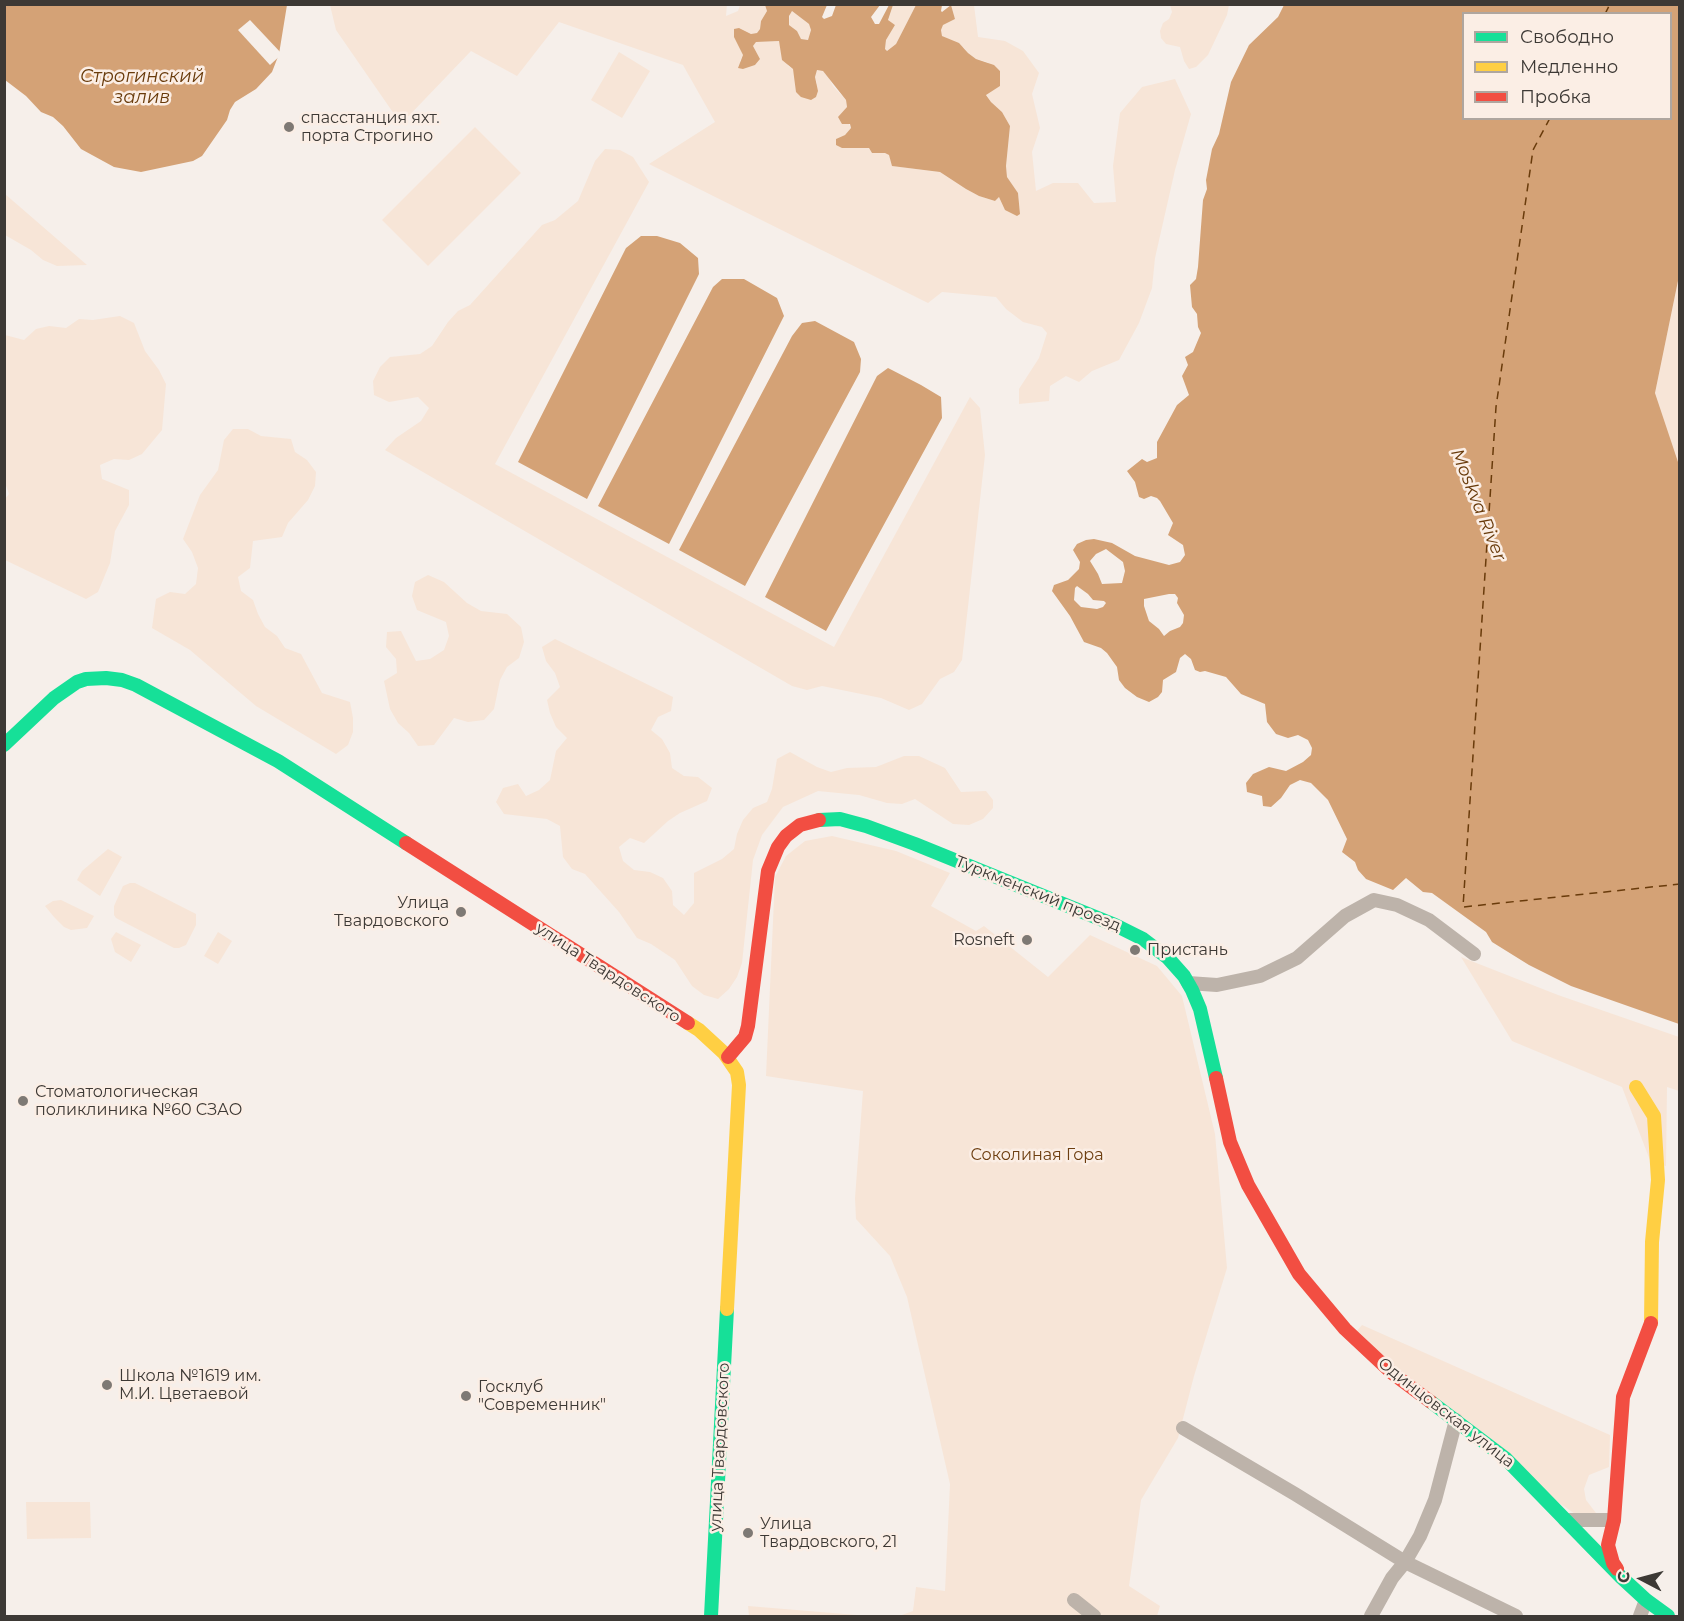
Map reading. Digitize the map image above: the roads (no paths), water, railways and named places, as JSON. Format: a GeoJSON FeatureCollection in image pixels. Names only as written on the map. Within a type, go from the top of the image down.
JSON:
{"type":"FeatureCollection","features":[{"type":"Feature","properties":{"kind":"street","name":"улица Твардовского"},"geometry":{"type":"LineString","coordinates":[[4,745],[54,698],[77,682],[106,678],[136,686],[278,761],[699,1030],[711,1038],[728,1057],[737,1072],[739,1084],[711,1617]]}},
{"type":"Feature","properties":{"kind":"street","name":"Туркменский проезд"},"geometry":{"type":"LineString","coordinates":[[728,1057],[745,1036],[748,1026],[768,870],[778,847],[786,837],[800,825],[816,820],[840,819],[866,826],[1121,928],[1160,951],[1177,967],[1188,983]]}},
{"type":"Feature","properties":{"kind":"street"},"geometry":{"type":"LineString","coordinates":[[1188,983],[1217,985],[1260,976],[1297,958],[1345,916],[1374,900],[1397,904],[1429,920],[1474,954]]}},
{"type":"Feature","properties":{"kind":"street","name":"Одинцовская улица"},"geometry":{"type":"LineString","coordinates":[[1188,983],[1200,1009],[1230,1142],[1248,1185],[1299,1274],[1338,1321],[1392,1373],[1505,1458],[1621,1576],[1668,1617]]}},
{"type":"Feature","properties":{"kind":"street"},"geometry":{"type":"LineString","coordinates":[[1621,1576],[1613,1563],[1608,1545],[1614,1520],[1623,1397],[1652,1318],[1652,1242],[1658,1180],[1654,1116],[1636,1087]]}},
{"type":"Feature","properties":{"kind":"street"},"geometry":{"type":"LineString","coordinates":[[1371,1617],[1392,1578],[1405,1562],[1420,1536],[1435,1500],[1456,1420]]}},
{"type":"Feature","properties":{"kind":"street"},"geometry":{"type":"LineString","coordinates":[[1183,1428],[1405,1562],[1516,1617]]}},
{"type":"Feature","properties":{"kind":"street"},"geometry":{"type":"LineString","coordinates":[[1565,1520],[1614,1520]]}},
{"type":"Feature","properties":{"kind":"street"},"geometry":{"type":"LineString","coordinates":[[1074,1600],[1094,1617]]}},
{"type":"Feature","properties":{"kind":"street"},"geometry":{"type":"LineString","coordinates":[[1640,1617],[1646,1600]]}},
{"type":"Feature","properties":{"kind":"water","name":"Строгинский залив"},"geometry":{"type":"Polygon","coordinates":[[[4,5],[287,5],[279,54],[272,72],[256,89],[235,102],[227,120],[202,156],[193,161],[141,172],[114,167],[81,149],[63,126],[53,117],[41,112],[26,96],[5,80],[4,5]]]}},
{"type":"Feature","properties":{"kind":"water"},"geometry":{"type":"Polygon","coordinates":[[[765,5],[827,5],[822,17],[824,19],[832,16],[836,5],[880,5],[871,17],[875,24],[879,24],[889,5],[893,5],[888,20],[895,25],[886,40],[885,49],[887,51],[896,44],[916,5],[942,5],[942,12],[951,5],[955,19],[943,25],[942,36],[959,43],[976,59],[994,65],[1000,71],[1000,86],[986,95],[1002,112],[1010,126],[1007,177],[1018,193],[1020,214],[1017,216],[1005,210],[999,197],[995,201],[979,196],[940,172],[892,166],[889,155],[885,153],[872,153],[869,148],[842,148],[836,145],[836,139],[845,135],[851,128],[850,124],[842,124],[838,117],[847,107],[846,100],[823,71],[817,70],[816,97],[811,100],[801,97],[796,92],[793,69],[782,60],[779,41],[756,42],[753,46],[760,59],[755,65],[743,69],[738,68],[743,55],[734,37],[734,29],[739,28],[751,34],[757,33],[767,11],[765,5]],[[792,11],[789,16],[789,25],[797,31],[801,39],[808,40],[811,30],[809,24],[792,11]]]}},
{"type":"Feature","properties":{"kind":"water","name":"Moskva River"},"geometry":{"type":"Polygon","coordinates":[[[1284,5],[1679,5],[1679,276],[1655,393],[1680,468],[1679,1024],[1571,986],[1529,965],[1492,942],[1486,932],[1432,893],[1423,892],[1406,878],[1393,890],[1366,879],[1358,870],[1355,862],[1342,852],[1347,839],[1328,800],[1311,783],[1300,780],[1290,785],[1271,807],[1263,806],[1262,796],[1247,792],[1246,783],[1253,774],[1269,767],[1286,771],[1303,762],[1311,755],[1312,748],[1308,740],[1298,735],[1288,738],[1276,734],[1267,722],[1265,704],[1241,694],[1226,677],[1195,670],[1191,659],[1185,654],[1180,658],[1176,672],[1163,680],[1162,692],[1158,697],[1149,702],[1137,697],[1119,680],[1117,667],[1107,653],[1101,648],[1084,642],[1070,616],[1052,591],[1054,585],[1068,580],[1079,569],[1080,562],[1073,550],[1077,544],[1086,540],[1094,539],[1112,543],[1135,556],[1169,565],[1180,562],[1185,555],[1183,545],[1168,535],[1173,523],[1160,501],[1151,496],[1144,499],[1139,497],[1135,482],[1127,471],[1142,459],[1147,462],[1157,458],[1157,442],[1177,405],[1189,395],[1182,376],[1188,365],[1185,357],[1193,352],[1201,333],[1197,314],[1192,307],[1190,285],[1196,279],[1198,267],[1203,200],[1207,189],[1206,180],[1212,149],[1219,134],[1231,82],[1249,45],[1278,17],[1284,5]],[[1106,549],[1096,554],[1090,561],[1102,584],[1122,583],[1125,571],[1123,562],[1106,549]],[[1077,586],[1074,600],[1081,607],[1097,609],[1106,603],[1093,600],[1077,586]],[[1175,594],[1144,599],[1149,621],[1164,636],[1180,627],[1184,615],[1177,603],[1178,598],[1175,594]]]}},
{"type":"Feature","properties":{"kind":"water"},"geometry":{"type":"Polygon","coordinates":[[[641,236],[657,236],[680,243],[698,258],[699,274],[587,499],[518,462],[626,248],[641,236]]]}},
{"type":"Feature","properties":{"kind":"water"},"geometry":{"type":"Polygon","coordinates":[[[722,279],[744,279],[777,298],[784,316],[669,544],[598,506],[713,287],[722,279]]]}},
{"type":"Feature","properties":{"kind":"water"},"geometry":{"type":"Polygon","coordinates":[[[815,321],[854,342],[861,359],[860,372],[745,586],[679,550],[792,336],[802,323],[815,321]]]}},
{"type":"Feature","properties":{"kind":"water"},"geometry":{"type":"Polygon","coordinates":[[[888,368],[941,397],[942,418],[826,631],[765,597],[877,376],[888,368]]]}},
{"type":"Feature","properties":{"kind":"place","name":"спасстанция яхт. порта Строгино"},"geometry":{"type":"Point","coordinates":[289,127]}},
{"type":"Feature","properties":{"kind":"place","name":"Улица Твардовского"},"geometry":{"type":"Point","coordinates":[461,912]}},
{"type":"Feature","properties":{"kind":"place","name":"Rosneft"},"geometry":{"type":"Point","coordinates":[1027,940]}},
{"type":"Feature","properties":{"kind":"place","name":"Пристань"},"geometry":{"type":"Point","coordinates":[1135,950]}},
{"type":"Feature","properties":{"kind":"place","name":"Стоматологическая поликлиника №60 СЗАО"},"geometry":{"type":"Point","coordinates":[23,1101]}},
{"type":"Feature","properties":{"kind":"place","name":"Школа №1619 им. М.И. Цветаевой"},"geometry":{"type":"Point","coordinates":[107,1385]}},
{"type":"Feature","properties":{"kind":"place","name":"Госклуб \"Современник\""},"geometry":{"type":"Point","coordinates":[466,1396]}},
{"type":"Feature","properties":{"kind":"place","name":"Улица Твардовского, 21"},"geometry":{"type":"Point","coordinates":[748,1533]}},
{"type":"Feature","properties":{"kind":"park label","name":"Соколиная Гора"},"geometry":{"type":"Point","coordinates":[1037,1155]}}]}
